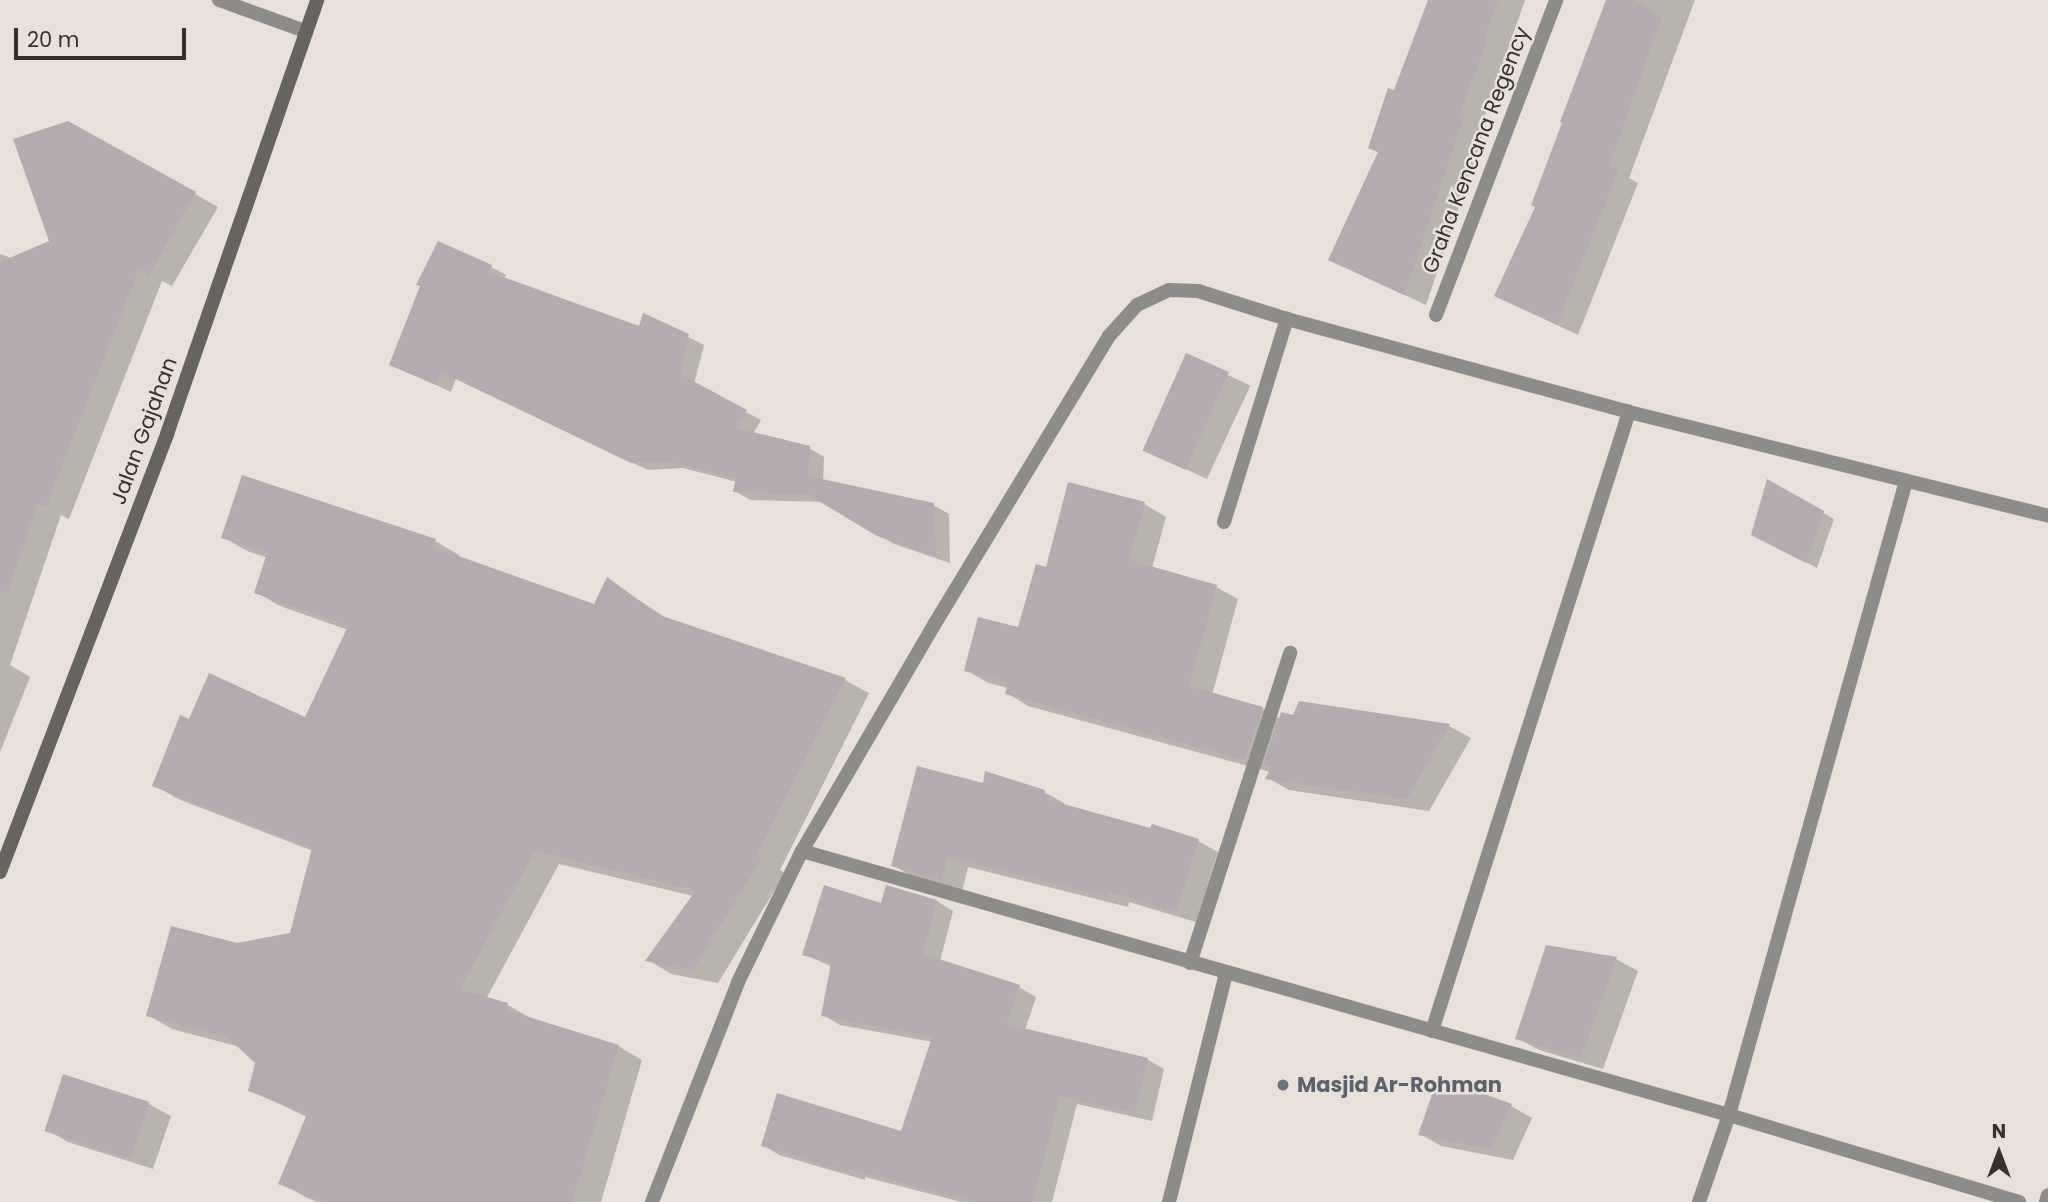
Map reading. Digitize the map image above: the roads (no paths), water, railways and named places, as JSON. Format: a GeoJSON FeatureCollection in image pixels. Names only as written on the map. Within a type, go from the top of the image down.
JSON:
{"type":"FeatureCollection","features":[{"type":"Feature","properties":{"kind":"street"},"geometry":{"type":"LineString","coordinates":[[219,0],[305,31]]}},
{"type":"Feature","properties":{"kind":"street","name":"Jalan Gajahan"},"geometry":{"type":"LineString","coordinates":[[0,872],[167,434],[317,0]]}},
{"type":"Feature","properties":{"kind":"street","name":"Graha Kencana Regency"},"geometry":{"type":"LineString","coordinates":[[1436,316],[1556,0]]}},
{"type":"Feature","properties":{"kind":"street"},"geometry":{"type":"LineString","coordinates":[[652,1202],[738,982],[802,851],[934,625],[1109,336],[1136,305],[1169,290],[1198,291],[1287,319],[1629,412],[2048,516]]}},
{"type":"Feature","properties":{"kind":"street"},"geometry":{"type":"LineString","coordinates":[[1224,522],[1287,319]]}},
{"type":"Feature","properties":{"kind":"street"},"geometry":{"type":"LineString","coordinates":[[1432,1031],[1629,412]]}},
{"type":"Feature","properties":{"kind":"street"},"geometry":{"type":"LineString","coordinates":[[1699,1202],[1729,1115],[1906,481]]}},
{"type":"Feature","properties":{"kind":"street"},"geometry":{"type":"LineString","coordinates":[[1189,963],[1290,653]]}},
{"type":"Feature","properties":{"kind":"street"},"geometry":{"type":"LineString","coordinates":[[802,851],[1729,1115],[2019,1202]]}},
{"type":"Feature","properties":{"kind":"street"},"geometry":{"type":"LineString","coordinates":[[1169,1202],[1226,973]]}},
{"type":"Feature","properties":{"kind":"street"},"geometry":{"type":"LineString","coordinates":[[2046,1202],[2048,1195]]}},
{"type":"Feature","properties":{"kind":"place","name":"Masjid Ar-Rohman"},"geometry":{"type":"Point","coordinates":[1283,1085]}}]}
